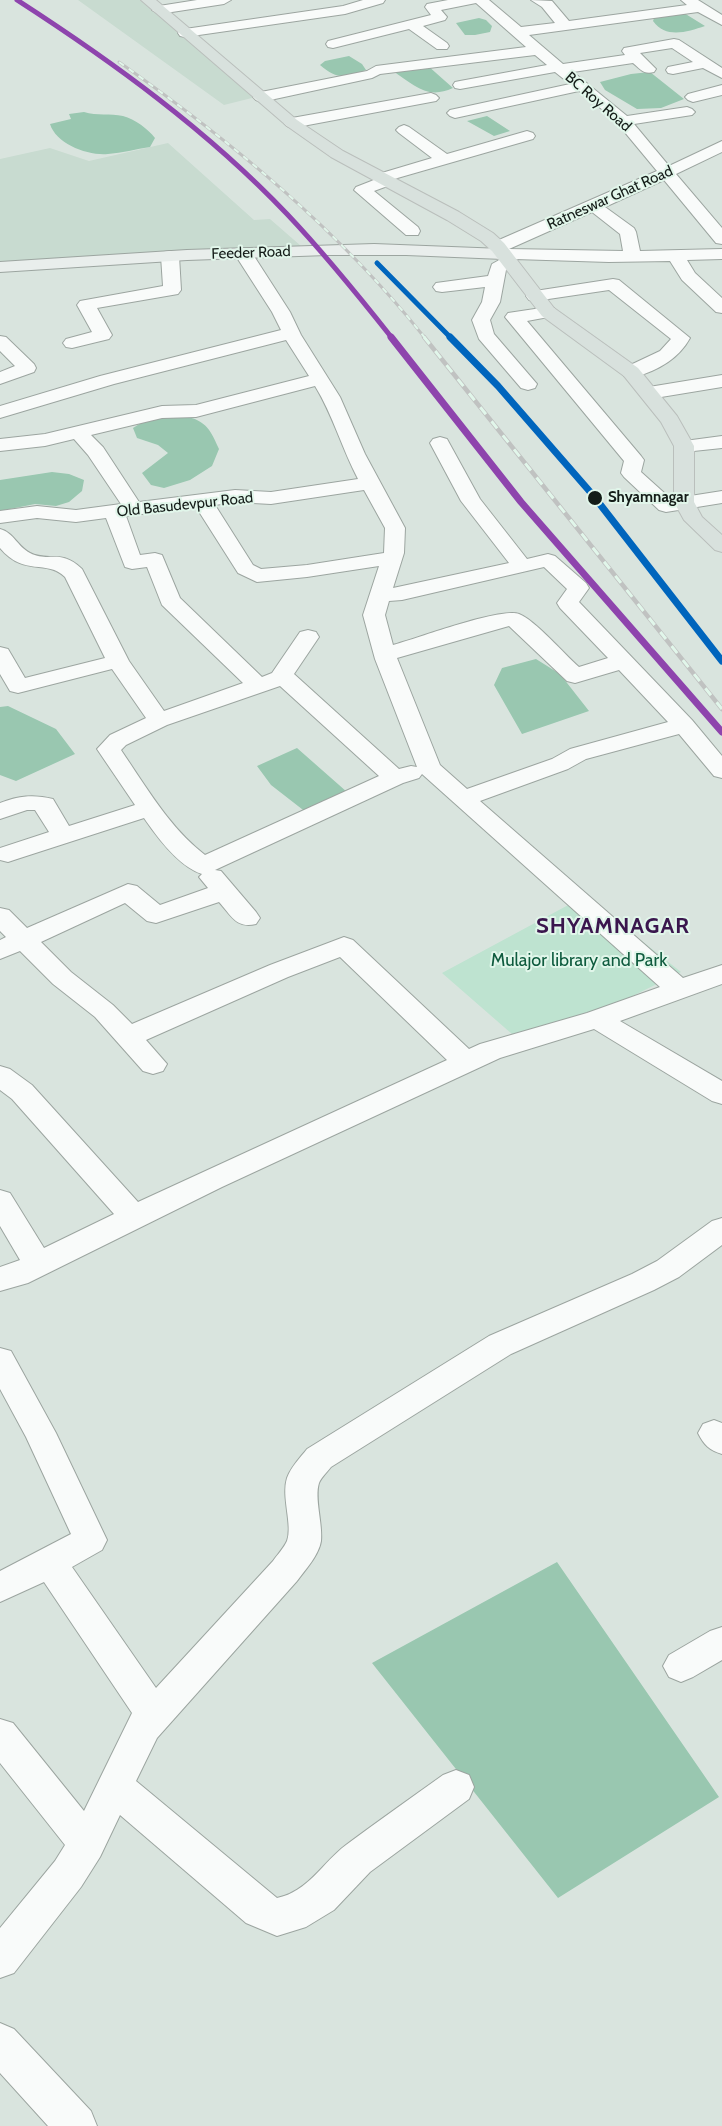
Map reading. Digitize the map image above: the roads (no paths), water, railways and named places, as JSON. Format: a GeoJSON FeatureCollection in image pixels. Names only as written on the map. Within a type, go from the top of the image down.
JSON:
{"type":"FeatureCollection","features":[{"type":"Feature","properties":{"kind":"main road"},"geometry":{"type":"LineString","coordinates":[[153,5],[292,123],[336,154],[476,230],[503,254],[548,312],[631,372],[670,420],[684,446],[684,502],[694,520],[722,546]]}},
{"type":"Feature","properties":{"kind":"street"},"geometry":{"type":"LineString","coordinates":[[184,33],[345,10],[378,0]]}},
{"type":"Feature","properties":{"kind":"street"},"geometry":{"type":"LineString","coordinates":[[333,44],[440,18],[432,7],[472,0]]}},
{"type":"Feature","properties":{"kind":"street","name":"BC Roy Road"},"geometry":{"type":"LineString","coordinates":[[481,0],[624,122],[722,239]]}},
{"type":"Feature","properties":{"kind":"street"},"geometry":{"type":"LineString","coordinates":[[538,0],[547,4],[564,24]]}},
{"type":"Feature","properties":{"kind":"street"},"geometry":{"type":"LineString","coordinates":[[153,5],[231,4],[255,22]]}},
{"type":"Feature","properties":{"kind":"street"},"geometry":{"type":"LineString","coordinates":[[283,4],[304,15]]}},
{"type":"Feature","properties":{"kind":"street"},"geometry":{"type":"LineString","coordinates":[[517,32],[694,4],[722,21]]}},
{"type":"Feature","properties":{"kind":"street"},"geometry":{"type":"LineString","coordinates":[[411,24],[442,46]]}},
{"type":"Feature","properties":{"kind":"street"},"geometry":{"type":"LineString","coordinates":[[649,69],[629,51],[674,43],[722,74]]}},
{"type":"Feature","properties":{"kind":"street"},"geometry":{"type":"LineString","coordinates":[[261,97],[372,74],[376,70],[538,50]]}},
{"type":"Feature","properties":{"kind":"street"},"geometry":{"type":"LineString","coordinates":[[460,85],[559,68],[636,58]]}},
{"type":"Feature","properties":{"kind":"street"},"geometry":{"type":"LineString","coordinates":[[673,70],[707,64]]}},
{"type":"Feature","properties":{"kind":"street"},"geometry":{"type":"LineString","coordinates":[[455,112],[582,86]]}},
{"type":"Feature","properties":{"kind":"street"},"geometry":{"type":"LineString","coordinates":[[694,97],[722,90]]}},
{"type":"Feature","properties":{"kind":"street"},"geometry":{"type":"LineString","coordinates":[[292,123],[431,98]]}},
{"type":"Feature","properties":{"kind":"street"},"geometry":{"type":"LineString","coordinates":[[624,122],[687,112]]}},
{"type":"Feature","properties":{"kind":"street"},"geometry":{"type":"LineString","coordinates":[[404,130],[445,160]]}},
{"type":"Feature","properties":{"kind":"street"},"geometry":{"type":"LineString","coordinates":[[412,231],[362,190],[429,163],[527,136]]}},
{"type":"Feature","properties":{"kind":"street","name":"Ratneswar Ghat Road"},"geometry":{"type":"LineString","coordinates":[[503,254],[513,242],[722,146]]}},
{"type":"Feature","properties":{"kind":"street"},"geometry":{"type":"LineString","coordinates":[[593,205],[628,232],[632,257]]}},
{"type":"Feature","properties":{"kind":"street"},"geometry":{"type":"LineString","coordinates":[[703,217],[722,214]]}},
{"type":"Feature","properties":{"kind":"street","name":"Feeder Road"},"geometry":{"type":"LineString","coordinates":[[0,267],[170,256],[376,249],[503,254]]}},
{"type":"Feature","properties":{"kind":"street"},"geometry":{"type":"LineString","coordinates":[[243,253],[276,304],[331,397],[355,454],[395,528],[394,553],[374,615],[385,655],[429,768],[679,989]]}},
{"type":"Feature","properties":{"kind":"street"},"geometry":{"type":"LineString","coordinates":[[528,384],[485,335],[481,320],[490,302],[503,254],[632,257],[722,254]]}},
{"type":"Feature","properties":{"kind":"street"},"geometry":{"type":"LineString","coordinates":[[72,343],[103,335],[86,305],[172,290],[170,256]]}},
{"type":"Feature","properties":{"kind":"street"},"geometry":{"type":"LineString","coordinates":[[676,256],[688,276],[722,308]]}},
{"type":"Feature","properties":{"kind":"street"},"geometry":{"type":"LineString","coordinates":[[442,287],[495,281]]}},
{"type":"Feature","properties":{"kind":"street"},"geometry":{"type":"LineString","coordinates":[[535,296],[613,284],[681,338],[678,345],[670,353],[631,372]]}},
{"type":"Feature","properties":{"kind":"street"},"geometry":{"type":"LineString","coordinates":[[548,312],[514,317],[634,460],[631,473],[666,506],[722,497]]}},
{"type":"Feature","properties":{"kind":"street"},"geometry":{"type":"LineString","coordinates":[[0,412],[107,380],[291,332]]}},
{"type":"Feature","properties":{"kind":"street"},"geometry":{"type":"LineString","coordinates":[[0,342],[27,368],[0,378]]}},
{"type":"Feature","properties":{"kind":"street"},"geometry":{"type":"LineString","coordinates":[[0,445],[45,440],[162,412],[196,410],[320,379]]}},
{"type":"Feature","properties":{"kind":"street"},"geometry":{"type":"LineString","coordinates":[[649,393],[722,381]]}},
{"type":"Feature","properties":{"kind":"street"},"geometry":{"type":"LineString","coordinates":[[79,433],[96,451],[124,510],[132,563],[156,559],[170,600],[258,685]]}},
{"type":"Feature","properties":{"kind":"street"},"geometry":{"type":"LineString","coordinates":[[684,446],[722,442]]}},
{"type":"Feature","properties":{"kind":"street"},"geometry":{"type":"LineString","coordinates":[[440,443],[472,501],[522,566]]}},
{"type":"Feature","properties":{"kind":"street","name":"Old Basudevpur Road"},"geometry":{"type":"LineString","coordinates":[[0,517],[37,512],[76,516],[235,496],[271,498],[370,483]]}},
{"type":"Feature","properties":{"kind":"street"},"geometry":{"type":"LineString","coordinates":[[202,500],[246,568],[257,576],[299,572],[391,558]]}},
{"type":"Feature","properties":{"kind":"street"},"geometry":{"type":"LineString","coordinates":[[0,535],[18,555],[37,562],[58,561],[67,566],[74,574],[118,661],[159,720]]}},
{"type":"Feature","properties":{"kind":"street"},"geometry":{"type":"LineString","coordinates":[[380,595],[402,594],[548,560],[578,588],[568,603],[684,726],[722,772]]}},
{"type":"Feature","properties":{"kind":"street"},"geometry":{"type":"LineString","coordinates":[[385,655],[498,621],[512,619],[519,622],[575,676],[623,661]]}},
{"type":"Feature","properties":{"kind":"street"},"geometry":{"type":"LineString","coordinates":[[280,678],[308,637]]}},
{"type":"Feature","properties":{"kind":"street"},"geometry":{"type":"LineString","coordinates":[[0,655],[9,688],[118,661]]}},
{"type":"Feature","properties":{"kind":"street"},"geometry":{"type":"LineString","coordinates":[[247,918],[203,866],[177,845],[150,808],[109,749],[118,740],[159,720],[280,678],[289,680],[394,778]]}},
{"type":"Feature","properties":{"kind":"street"},"geometry":{"type":"LineString","coordinates":[[462,799],[560,764],[578,754],[684,726]]}},
{"type":"Feature","properties":{"kind":"street"},"geometry":{"type":"LineString","coordinates":[[203,866],[394,778],[429,768]]}},
{"type":"Feature","properties":{"kind":"street"},"geometry":{"type":"LineString","coordinates":[[0,812],[35,801],[44,804],[64,837]]}},
{"type":"Feature","properties":{"kind":"street"},"geometry":{"type":"LineString","coordinates":[[8,854],[150,808]]}},
{"type":"Feature","properties":{"kind":"street"},"geometry":{"type":"LineString","coordinates":[[11,945],[128,892],[156,915],[224,891]]}},
{"type":"Feature","properties":{"kind":"street"},"geometry":{"type":"LineString","coordinates":[[0,916],[11,945],[62,978],[104,1011],[153,1064]]}},
{"type":"Feature","properties":{"kind":"street"},"geometry":{"type":"LineString","coordinates":[[128,1037],[280,971],[344,946],[466,1062]]}},
{"type":"Feature","properties":{"kind":"street"},"geometry":{"type":"LineString","coordinates":[[0,1279],[17,1274],[212,1179],[490,1051],[597,1019],[722,974]]}},
{"type":"Feature","properties":{"kind":"street"},"geometry":{"type":"LineString","coordinates":[[597,1019],[722,1094]]}},
{"type":"Feature","properties":{"kind":"street"},"geometry":{"type":"LineString","coordinates":[[0,1076],[22,1092],[134,1217]]}},
{"type":"Feature","properties":{"kind":"street"},"geometry":{"type":"LineString","coordinates":[[0,1201],[38,1264]]}},
{"type":"Feature","properties":{"kind":"street"},"geometry":{"type":"LineString","coordinates":[[0,1959],[68,1874],[87,1844],[144,1726],[285,1571],[304,1543],[304,1515],[301,1492],[304,1477],[319,1458],[500,1345],[643,1282],[668,1269],[722,1229]]}},
{"type":"Feature","properties":{"kind":"street"},"geometry":{"type":"LineString","coordinates":[[0,1360],[40,1433],[90,1540],[50,1563],[0,1587]]}},
{"type":"Feature","properties":{"kind":"street"},"geometry":{"type":"LineString","coordinates":[[50,1563],[154,1715]]}},
{"type":"Feature","properties":{"kind":"street"},"geometry":{"type":"LineString","coordinates":[[681,1666],[722,1642]]}},
{"type":"Feature","properties":{"kind":"street"},"geometry":{"type":"LineString","coordinates":[[0,1735],[87,1844]]}},
{"type":"Feature","properties":{"kind":"street"},"geometry":{"type":"LineString","coordinates":[[114,1786],[260,1910],[276,1917],[292,1914],[320,1897],[357,1859],[456,1787]]}},
{"type":"Feature","properties":{"kind":"street"},"geometry":{"type":"LineString","coordinates":[[0,2043],[76,2126]]}},
{"type":"Feature","properties":{"kind":"railway"},"geometry":{"type":"LineString","coordinates":[[17,0],[124,73],[225,154],[301,229],[341,274],[392,338]]}},
{"type":"Feature","properties":{"kind":"railway"},"geometry":{"type":"LineString","coordinates":[[119,62],[202,123],[282,189],[357,260],[425,338]]}},
{"type":"Feature","properties":{"kind":"railway"},"geometry":{"type":"LineString","coordinates":[[391,337],[521,502],[722,732]]}},
{"type":"Feature","properties":{"kind":"railway"},"geometry":{"type":"LineString","coordinates":[[424,337],[722,709]]}},
{"type":"Feature","properties":{"kind":"place","name":"Shyamnagar"},"geometry":{"type":"Point","coordinates":[595,498]}},
{"type":"Feature","properties":{"kind":"district","name":"SHYAMNAGAR"},"geometry":{"type":"Point","coordinates":[613,927]}},
{"type":"Feature","properties":{"kind":"park label","name":"Mulajor library and Park"},"geometry":{"type":"Point","coordinates":[579,961]}}]}
